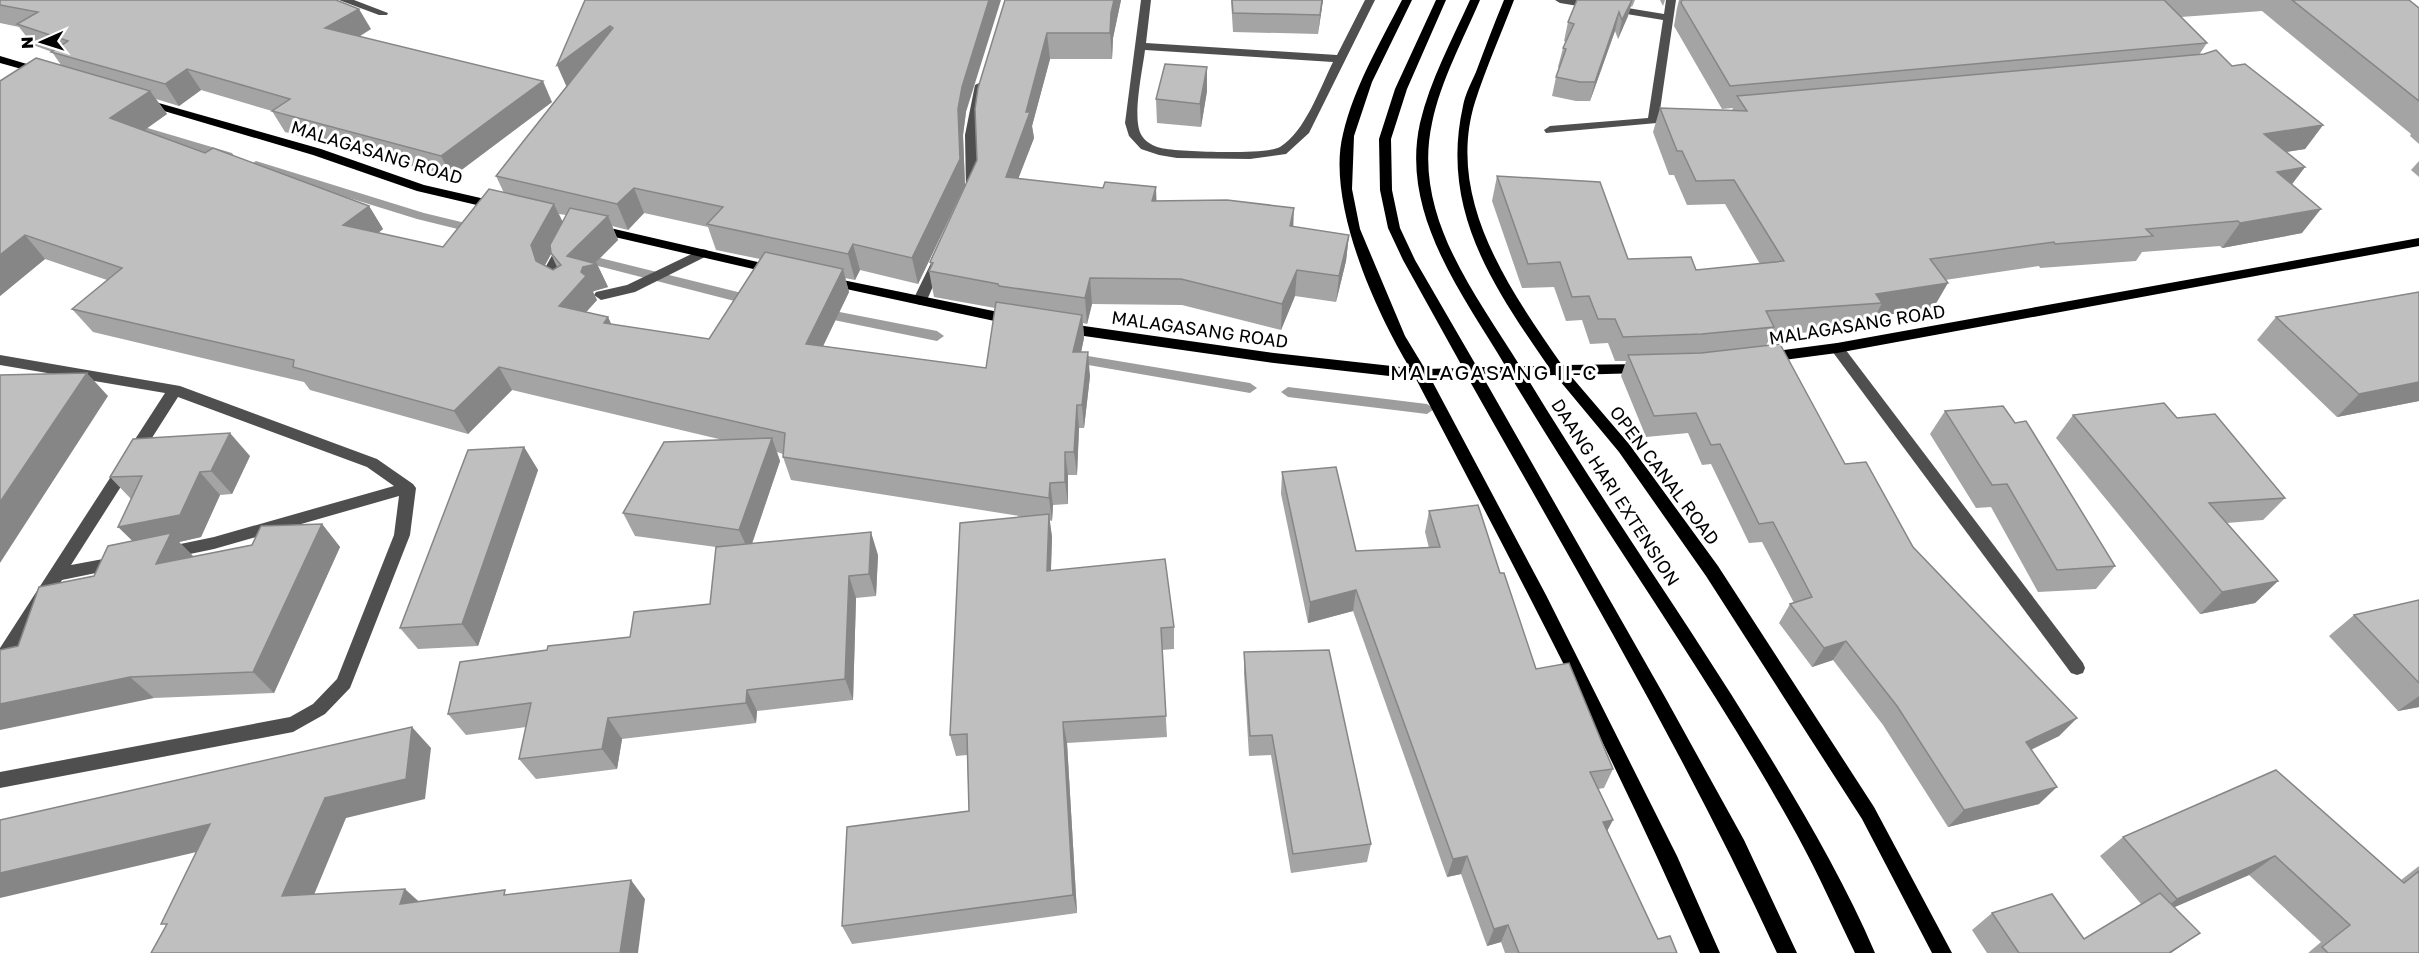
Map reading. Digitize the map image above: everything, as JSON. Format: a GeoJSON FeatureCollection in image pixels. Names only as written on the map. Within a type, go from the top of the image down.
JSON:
{"type":"FeatureCollection","features":[{"type":"Feature","properties":{"kind":"main road"},"geometry":{"type":"LineString","coordinates":[[1407,0],[1366,82],[1347,136],[1346,189],[1354,229],[1398,337],[1421,374],[1540,600],[1670,862],[1710,953]]}},
{"type":"Feature","properties":{"kind":"main road"},"geometry":{"type":"LineString","coordinates":[[1441,0],[1421,41],[1392,114],[1385,139],[1386,190],[1394,228],[1433,302],[1737,846],[1788,953]]}},
{"type":"Feature","properties":{"kind":"main road","name":"DAANG HARI EXTENSION"},"geometry":{"type":"LineString","coordinates":[[1475,0],[1433,104],[1423,142],[1425,191],[1433,225],[1447,257],[1568,459],[1721,691],[1804,830],[1864,953]]}},
{"type":"Feature","properties":{"kind":"main road","name":"OPEN CANAL ROAD"},"geometry":{"type":"LineString","coordinates":[[1509,0],[1469,104],[1462,146],[1465,192],[1486,254],[1523,319],[1559,371],[1624,448],[1719,581],[1868,813],[1942,953]]}},
{"type":"Feature","properties":{"kind":"main road"},"geometry":{"type":"LineString","coordinates":[[0,59],[57,76]]}},
{"type":"Feature","properties":{"kind":"main road","name":"MALAGASANG ROAD"},"geometry":{"type":"LineString","coordinates":[[125,96],[317,152],[421,188],[510,209]]}},
{"type":"Feature","properties":{"kind":"main road"},"geometry":{"type":"LineString","coordinates":[[588,226],[792,273]]}},
{"type":"Feature","properties":{"kind":"main road","name":"MALAGASANG ROAD"},"geometry":{"type":"LineString","coordinates":[[1748,360],[1837,348],[2419,242]]}},
{"type":"Feature","properties":{"kind":"main road"},"geometry":{"type":"LineString","coordinates":[[815,278],[1025,322]]}},
{"type":"Feature","properties":{"kind":"main road","name":"MALAGASANG ROAD"},"geometry":{"type":"LineString","coordinates":[[1047,325],[1274,358],[1421,374],[1660,367]]}},
{"type":"Feature","properties":{"kind":"street"},"geometry":{"type":"LineString","coordinates":[[344,0],[383,13]]}},
{"type":"Feature","properties":{"kind":"street"},"geometry":{"type":"LineString","coordinates":[[1146,0],[1131,123],[1134,136],[1145,146],[1176,154],[1250,155],[1282,151],[1303,133],[1370,0]]}},
{"type":"Feature","properties":{"kind":"street"},"geometry":{"type":"LineString","coordinates":[[1560,0],[1668,18]]}},
{"type":"Feature","properties":{"kind":"street"},"geometry":{"type":"LineString","coordinates":[[1653,121],[1668,18],[1675,2]]}},
{"type":"Feature","properties":{"kind":"street"},"geometry":{"type":"LineString","coordinates":[[1141,46],[1340,59]]}},
{"type":"Feature","properties":{"kind":"street"},"geometry":{"type":"LineString","coordinates":[[965,204],[973,186],[971,146],[974,113],[986,68]]}},
{"type":"Feature","properties":{"kind":"street"},"geometry":{"type":"LineString","coordinates":[[1550,130],[1689,118]]}},
{"type":"Feature","properties":{"kind":"street"},"geometry":{"type":"LineString","coordinates":[[563,288],[554,280],[552,268],[572,233]]}},
{"type":"Feature","properties":{"kind":"street"},"geometry":{"type":"LineString","coordinates":[[920,300],[945,247]]}},
{"type":"Feature","properties":{"kind":"street"},"geometry":{"type":"LineString","coordinates":[[601,295],[630,289],[702,253]]}},
{"type":"Feature","properties":{"kind":"street"},"geometry":{"type":"LineString","coordinates":[[1837,348],[2077,668]]}},
{"type":"Feature","properties":{"kind":"street"},"geometry":{"type":"LineString","coordinates":[[0,360],[176,390],[372,463],[408,489]]}},
{"type":"Feature","properties":{"kind":"street"},"geometry":{"type":"LineString","coordinates":[[0,662],[176,390]]}},
{"type":"Feature","properties":{"kind":"street"},"geometry":{"type":"LineString","coordinates":[[57,574],[214,543],[408,489]]}},
{"type":"Feature","properties":{"kind":"street"},"geometry":{"type":"LineString","coordinates":[[0,780],[292,724],[319,709],[344,683],[402,534],[408,489]]}},
{"type":"Feature","properties":{"kind":"building"},"geometry":{"type":"Polygon","coordinates":[[[0,0],[336,0],[359,9],[325,28],[543,81],[441,156],[272,111],[290,99],[187,69],[165,84],[51,52],[68,41],[17,24],[38,12],[0,5],[0,0]]]}},
{"type":"Feature","properties":{"kind":"building"},"geometry":{"type":"Polygon","coordinates":[[[585,0],[989,0],[962,87],[958,109],[960,159],[912,258],[853,244],[848,254],[707,224],[723,207],[634,188],[617,204],[496,176],[613,28],[610,26],[557,65],[585,0]]]}},
{"type":"Feature","properties":{"kind":"building"},"geometry":{"type":"Polygon","coordinates":[[[1005,0],[1114,0],[1110,33],[1047,33],[1026,112],[1030,112],[1006,177],[1103,188],[1105,182],[1156,187],[1152,201],[1227,200],[1294,208],[1290,226],[1349,235],[1339,276],[1297,270],[1282,304],[1181,279],[1090,278],[1085,298],[999,286],[929,271],[933,263],[930,262],[977,160],[975,109],[978,88],[1005,0]]]}},
{"type":"Feature","properties":{"kind":"building"},"geometry":{"type":"Polygon","coordinates":[[[1232,0],[1322,0],[1320,15],[1233,13],[1232,0]]]}},
{"type":"Feature","properties":{"kind":"building"},"geometry":{"type":"Polygon","coordinates":[[[1577,0],[1632,0],[1622,20],[1619,12],[1595,82],[1580,82],[1556,77],[1566,49],[1563,48],[1574,24],[1568,22],[1577,0]]]}},
{"type":"Feature","properties":{"kind":"building"},"geometry":{"type":"Polygon","coordinates":[[[1682,0],[2164,0],[2207,43],[1730,86],[1681,3],[1682,0]]]}},
{"type":"Feature","properties":{"kind":"building"},"geometry":{"type":"Polygon","coordinates":[[[2292,0],[2409,0],[2419,8],[2419,101],[2292,0]]]}},
{"type":"Feature","properties":{"kind":"building"},"geometry":{"type":"Polygon","coordinates":[[[2216,50],[2232,66],[2245,64],[2323,125],[2264,134],[2305,167],[2277,172],[2321,209],[2240,223],[2238,221],[2146,229],[2153,236],[2055,244],[2054,242],[1930,259],[1948,283],[1876,294],[1882,303],[1766,311],[1774,327],[1702,334],[1623,337],[1615,319],[1598,319],[1589,296],[1572,297],[1560,262],[1528,264],[1497,176],[1600,182],[1628,259],[1691,257],[1696,270],[1784,261],[1734,180],[1696,181],[1682,151],[1677,151],[1660,108],[1747,111],[1737,96],[2204,54],[2216,50]]]}},
{"type":"Feature","properties":{"kind":"building"},"geometry":{"type":"Polygon","coordinates":[[[36,58],[150,91],[110,118],[205,153],[213,148],[369,206],[343,225],[443,247],[489,189],[554,204],[531,245],[536,261],[553,270],[561,265],[551,253],[550,245],[570,208],[608,216],[567,256],[597,264],[583,267],[581,272],[586,276],[559,306],[608,317],[604,323],[709,339],[765,252],[843,269],[806,344],[986,368],[996,302],[1082,315],[1073,352],[1088,352],[1082,405],[1077,405],[1074,452],[1065,452],[1065,482],[1050,483],[1049,498],[783,457],[785,433],[499,367],[454,411],[293,367],[294,360],[72,309],[122,268],[25,235],[0,255],[0,81],[36,58]]]}},
{"type":"Feature","properties":{"kind":"building"},"geometry":{"type":"Polygon","coordinates":[[[1165,64],[1207,67],[1200,104],[1156,99],[1165,64]]]}},
{"type":"Feature","properties":{"kind":"building"},"geometry":{"type":"Polygon","coordinates":[[[2419,292],[2419,382],[2359,394],[2276,317],[2419,292]]]}},
{"type":"Feature","properties":{"kind":"building"},"geometry":{"type":"Polygon","coordinates":[[[1780,344],[1845,464],[1866,462],[1913,547],[2077,718],[2026,742],[2057,787],[1964,810],[1897,706],[1846,641],[1824,648],[1790,604],[1812,597],[1773,522],[1759,524],[1720,444],[1711,445],[1696,413],[1654,416],[1628,355],[1701,353],[1780,344]]]}},
{"type":"Feature","properties":{"kind":"building"},"geometry":{"type":"Polygon","coordinates":[[[87,373],[0,502],[0,375],[87,373]]]}},
{"type":"Feature","properties":{"kind":"building"},"geometry":{"type":"Polygon","coordinates":[[[2164,403],[2177,418],[2215,414],[2285,498],[2209,503],[2278,581],[2222,592],[2073,415],[2164,403]]]}},
{"type":"Feature","properties":{"kind":"building"},"geometry":{"type":"Polygon","coordinates":[[[2003,406],[2015,423],[2026,421],[2115,566],[2057,570],[2007,484],[1992,485],[1945,411],[2003,406]]]}},
{"type":"Feature","properties":{"kind":"building"},"geometry":{"type":"Polygon","coordinates":[[[230,433],[211,471],[200,472],[180,515],[118,527],[142,476],[110,477],[133,439],[230,433]]]}},
{"type":"Feature","properties":{"kind":"building"},"geometry":{"type":"Polygon","coordinates":[[[772,438],[739,530],[623,513],[664,442],[772,438]]]}},
{"type":"Feature","properties":{"kind":"building"},"geometry":{"type":"Polygon","coordinates":[[[524,447],[462,624],[400,628],[468,450],[524,447]]]}},
{"type":"Feature","properties":{"kind":"building"},"geometry":{"type":"Polygon","coordinates":[[[1336,467],[1356,551],[1440,547],[1429,511],[1478,505],[1500,573],[1504,573],[1536,669],[1569,663],[1613,769],[1590,772],[1613,820],[1603,822],[1658,939],[1670,936],[1677,953],[1519,953],[1508,925],[1494,929],[1467,856],[1453,859],[1356,590],[1310,602],[1282,472],[1336,467]]]}},
{"type":"Feature","properties":{"kind":"building"},"geometry":{"type":"Polygon","coordinates":[[[1049,514],[1047,571],[1165,559],[1174,627],[1161,628],[1166,716],[1063,722],[1073,895],[842,926],[847,827],[969,811],[967,734],[950,735],[960,523],[1049,514]]]}},
{"type":"Feature","properties":{"kind":"building"},"geometry":{"type":"Polygon","coordinates":[[[322,524],[253,672],[130,677],[0,704],[0,650],[18,646],[39,587],[94,576],[108,546],[171,533],[156,564],[252,545],[261,526],[322,524]]]}},
{"type":"Feature","properties":{"kind":"building"},"geometry":{"type":"Polygon","coordinates":[[[871,532],[869,574],[849,576],[845,679],[747,690],[746,703],[608,718],[602,749],[519,759],[531,703],[448,714],[460,662],[547,650],[548,646],[630,637],[634,612],[710,604],[716,547],[871,532]]]}},
{"type":"Feature","properties":{"kind":"building"},"geometry":{"type":"Polygon","coordinates":[[[2419,600],[2419,683],[2354,615],[2419,600]]]}},
{"type":"Feature","properties":{"kind":"building"},"geometry":{"type":"Polygon","coordinates":[[[1329,650],[1371,844],[1293,854],[1272,735],[1250,736],[1244,652],[1329,650]]]}},
{"type":"Feature","properties":{"kind":"building"},"geometry":{"type":"Polygon","coordinates":[[[412,727],[406,779],[325,798],[282,896],[405,889],[400,904],[505,890],[504,895],[631,880],[620,953],[151,953],[167,924],[161,924],[210,824],[0,873],[0,820],[412,727]]]}},
{"type":"Feature","properties":{"kind":"building"},"geometry":{"type":"Polygon","coordinates":[[[2276,770],[2404,883],[2419,871],[2419,953],[2328,953],[2322,947],[2350,925],[2275,856],[2177,899],[2123,837],[2276,770]]]}},
{"type":"Feature","properties":{"kind":"building"},"geometry":{"type":"Polygon","coordinates":[[[2160,893],[2200,933],[2169,953],[2019,953],[1992,913],[2052,894],[2084,939],[2160,893]]]}},
{"type":"Feature","properties":{"kind":"waterway"},"geometry":{"type":"LineString","coordinates":[[124,125],[228,156]]}},
{"type":"Feature","properties":{"kind":"waterway"},"geometry":{"type":"LineString","coordinates":[[256,165],[421,216],[478,230]]}},
{"type":"Feature","properties":{"kind":"waterway"},"geometry":{"type":"LineString","coordinates":[[576,256],[754,301]]}},
{"type":"Feature","properties":{"kind":"waterway"},"geometry":{"type":"LineString","coordinates":[[819,313],[937,336]]}},
{"type":"Feature","properties":{"kind":"waterway"},"geometry":{"type":"LineString","coordinates":[[1070,358],[1250,388]]}},
{"type":"Feature","properties":{"kind":"waterway"},"geometry":{"type":"LineString","coordinates":[[1288,392],[1427,409]]}},
{"type":"Feature","properties":{"kind":"district","name":"MALAGASANG II-C"},"geometry":{"type":"Point","coordinates":[1494,372]}}]}
